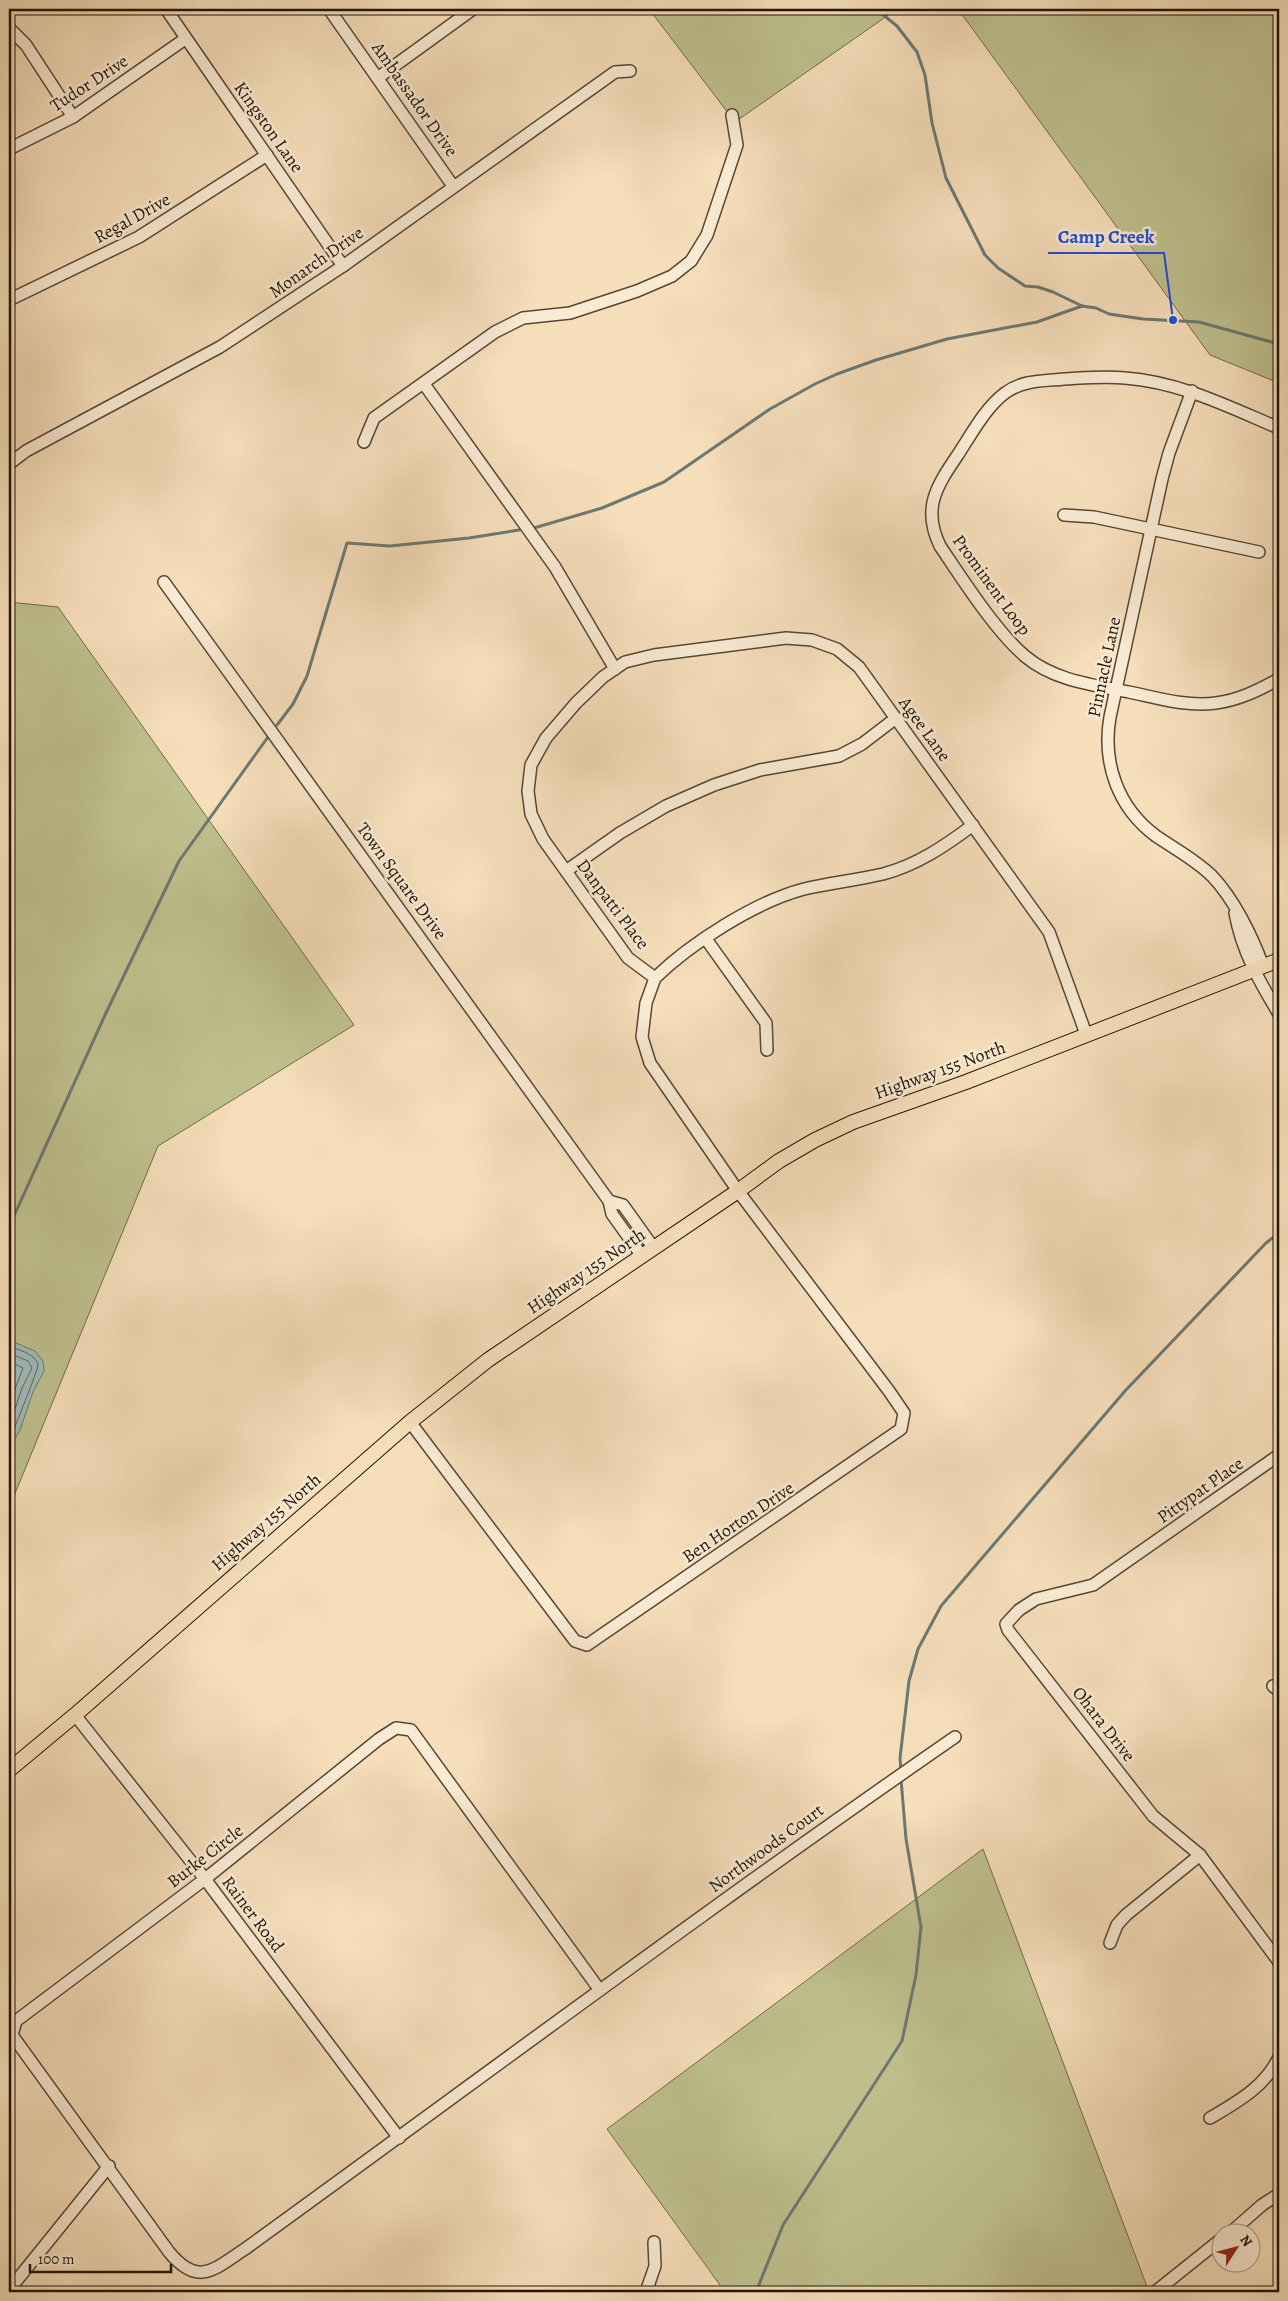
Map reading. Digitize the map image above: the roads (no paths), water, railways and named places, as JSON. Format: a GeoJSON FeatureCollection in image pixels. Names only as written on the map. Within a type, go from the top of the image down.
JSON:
{"type":"FeatureCollection","features":[{"type":"Feature","properties":{"kind":"main road","name":"Highway 155 North"},"geometry":{"type":"LineString","coordinates":[[9,1770],[75,1715],[410,1422],[488,1360],[738,1191],[779,1161],[834,1131],[1279,960]]}},
{"type":"Feature","properties":{"kind":"street","name":"Kingston Lane"},"geometry":{"type":"LineString","coordinates":[[166,9],[343,266]]}},
{"type":"Feature","properties":{"kind":"street","name":"Ambassador Drive"},"geometry":{"type":"LineString","coordinates":[[329,9],[379,77],[454,186]]}},
{"type":"Feature","properties":{"kind":"street"},"geometry":{"type":"LineString","coordinates":[[379,77],[473,9]]}},
{"type":"Feature","properties":{"kind":"street"},"geometry":{"type":"LineString","coordinates":[[9,28],[26,45],[73,117]]}},
{"type":"Feature","properties":{"kind":"street","name":"Tudor Drive"},"geometry":{"type":"LineString","coordinates":[[9,149],[73,117],[185,39]]}},
{"type":"Feature","properties":{"kind":"street","name":"Monarch Drive"},"geometry":{"type":"LineString","coordinates":[[9,464],[26,451],[220,348],[343,266],[615,72],[630,70]]}},
{"type":"Feature","properties":{"kind":"street"},"geometry":{"type":"LineString","coordinates":[[364,442],[374,418],[494,332],[523,318],[570,314],[629,294],[672,276],[691,261],[707,235],[737,145],[732,115]]}},
{"type":"Feature","properties":{"kind":"street","name":"Regal Drive"},"geometry":{"type":"LineString","coordinates":[[9,300],[139,237],[267,155]]}},
{"type":"Feature","properties":{"kind":"street","name":"Prominent Loop"},"geometry":{"type":"LineString","coordinates":[[1279,428],[1192,391],[1154,382],[1108,377],[1037,381],[1014,387],[989,408],[941,479],[933,499],[932,524],[940,546],[1014,646],[1033,662],[1056,675],[1179,703],[1209,704],[1242,697],[1279,679]]}},
{"type":"Feature","properties":{"kind":"street"},"geometry":{"type":"LineString","coordinates":[[424,384],[555,568],[615,669]]}},
{"type":"Feature","properties":{"kind":"street","name":"Pinnacle Lane"},"geometry":{"type":"LineString","coordinates":[[1192,391],[1168,453],[1108,728],[1108,745],[1112,771],[1122,798],[1134,816],[1148,830],[1210,874],[1225,893],[1234,908],[1240,938],[1258,968],[1279,1014]]}},
{"type":"Feature","properties":{"kind":"street"},"geometry":{"type":"LineString","coordinates":[[1064,515],[1094,517],[1259,552]]}},
{"type":"Feature","properties":{"kind":"street","name":"Town Square Drive"},"geometry":{"type":"LineString","coordinates":[[164,582],[609,1201],[612,1214],[647,1252]]}},
{"type":"Feature","properties":{"kind":"street","name":"Agee Lane"},"geometry":{"type":"LineString","coordinates":[[615,669],[625,662],[654,655],[786,638],[812,640],[837,649],[859,667],[1049,932],[1086,1034]]}},
{"type":"Feature","properties":{"kind":"street","name":"Danpatti Place"},"geometry":{"type":"LineString","coordinates":[[615,669],[603,677],[576,703],[546,738],[531,765],[528,791],[531,814],[543,839],[628,958],[655,978]]}},
{"type":"Feature","properties":{"kind":"street"},"geometry":{"type":"LineString","coordinates":[[566,871],[620,833],[666,806],[714,785],[760,770],[839,756],[862,744],[896,718]]}},
{"type":"Feature","properties":{"kind":"street"},"geometry":{"type":"LineString","coordinates":[[738,1191],[650,1063],[642,1037],[646,1003],[655,978],[674,960],[759,906],[803,889],[884,874],[941,849],[973,825]]}},
{"type":"Feature","properties":{"kind":"street"},"geometry":{"type":"LineString","coordinates":[[706,939],[766,1023],[767,1050]]}},
{"type":"Feature","properties":{"kind":"street","name":"Ben Horton Drive"},"geometry":{"type":"LineString","coordinates":[[410,1422],[575,1641],[587,1645],[884,1443],[901,1429],[904,1413],[770,1230],[738,1191]]}},
{"type":"Feature","properties":{"kind":"street","name":"Pittypat Place"},"geometry":{"type":"LineString","coordinates":[[1141,1552],[1279,1455]]}},
{"type":"Feature","properties":{"kind":"street","name":"Ohara Drive"},"geometry":{"type":"LineString","coordinates":[[1141,1552],[1093,1585],[1036,1599],[1019,1610],[1006,1624],[1008,1630],[1153,1816],[1200,1855],[1279,1962]]}},
{"type":"Feature","properties":{"kind":"street","name":"Rainer Road"},"geometry":{"type":"LineString","coordinates":[[75,1715],[205,1879],[399,2138]]}},
{"type":"Feature","properties":{"kind":"street","name":"Burke Circle"},"geometry":{"type":"LineString","coordinates":[[396,1728],[411,1730],[599,1989],[399,2138],[245,2249],[206,2272],[194,2273],[181,2266],[12,2035],[16,2021],[205,1879],[379,1739],[396,1728]]}},
{"type":"Feature","properties":{"kind":"street","name":"Northwoods Court"},"geometry":{"type":"LineString","coordinates":[[599,1989],[844,1814],[956,1737]]}},
{"type":"Feature","properties":{"kind":"street"},"geometry":{"type":"LineString","coordinates":[[1110,1943],[1117,1926],[1126,1915],[1200,1855]]}},
{"type":"Feature","properties":{"kind":"street"},"geometry":{"type":"LineString","coordinates":[[1210,2118],[1248,2096],[1272,2072],[1279,2057]]}},
{"type":"Feature","properties":{"kind":"street"},"geometry":{"type":"LineString","coordinates":[[9,2290],[109,2166]]}},
{"type":"Feature","properties":{"kind":"street"},"geometry":{"type":"LineString","coordinates":[[1240,2224],[1262,2205],[1279,2194]]}},
{"type":"Feature","properties":{"kind":"street"},"geometry":{"type":"LineString","coordinates":[[646,2292],[655,2266],[654,2242]]}},
{"type":"Feature","properties":{"kind":"street"},"geometry":{"type":"LineString","coordinates":[[1155,2292],[1210,2248]]}},
{"type":"Feature","properties":{"kind":"water"},"geometry":{"type":"Polygon","coordinates":[[[9,1340],[35,1351],[43,1361],[44,1371],[33,1392],[20,1430],[9,1449],[9,1340]]]}},
{"type":"Feature","properties":{"kind":"waterway"},"geometry":{"type":"LineString","coordinates":[[876,9],[897,26],[917,52],[925,75],[932,123],[946,178],[985,255],[998,268],[1025,286],[1038,287],[1082,306],[1096,308],[1109,314],[1143,319],[1199,322],[1279,344]]}},
{"type":"Feature","properties":{"kind":"waterway"},"geometry":{"type":"LineString","coordinates":[[534,528],[602,508],[664,482],[770,409],[837,374],[876,360],[947,339],[1037,322],[1082,306]]}},
{"type":"Feature","properties":{"kind":"waterway"},"geometry":{"type":"LineString","coordinates":[[277,725],[293,704],[307,676],[347,543],[390,546],[469,538],[519,530]]}},
{"type":"Feature","properties":{"kind":"waterway"},"geometry":{"type":"LineString","coordinates":[[9,1227],[105,1015],[179,861],[268,737]]}},
{"type":"Feature","properties":{"kind":"waterway"},"geometry":{"type":"LineString","coordinates":[[901,1771],[900,1758],[909,1681],[918,1649],[941,1606],[1125,1391],[1266,1243],[1279,1233]]}},
{"type":"Feature","properties":{"kind":"waterway"},"geometry":{"type":"LineString","coordinates":[[756,2292],[783,2225],[902,2041],[916,1975],[921,1927],[906,1839],[901,1779]]}},
{"type":"Feature","properties":{"kind":"place","name":"Camp Creek"},"geometry":{"type":"Point","coordinates":[1173,320]}}]}
